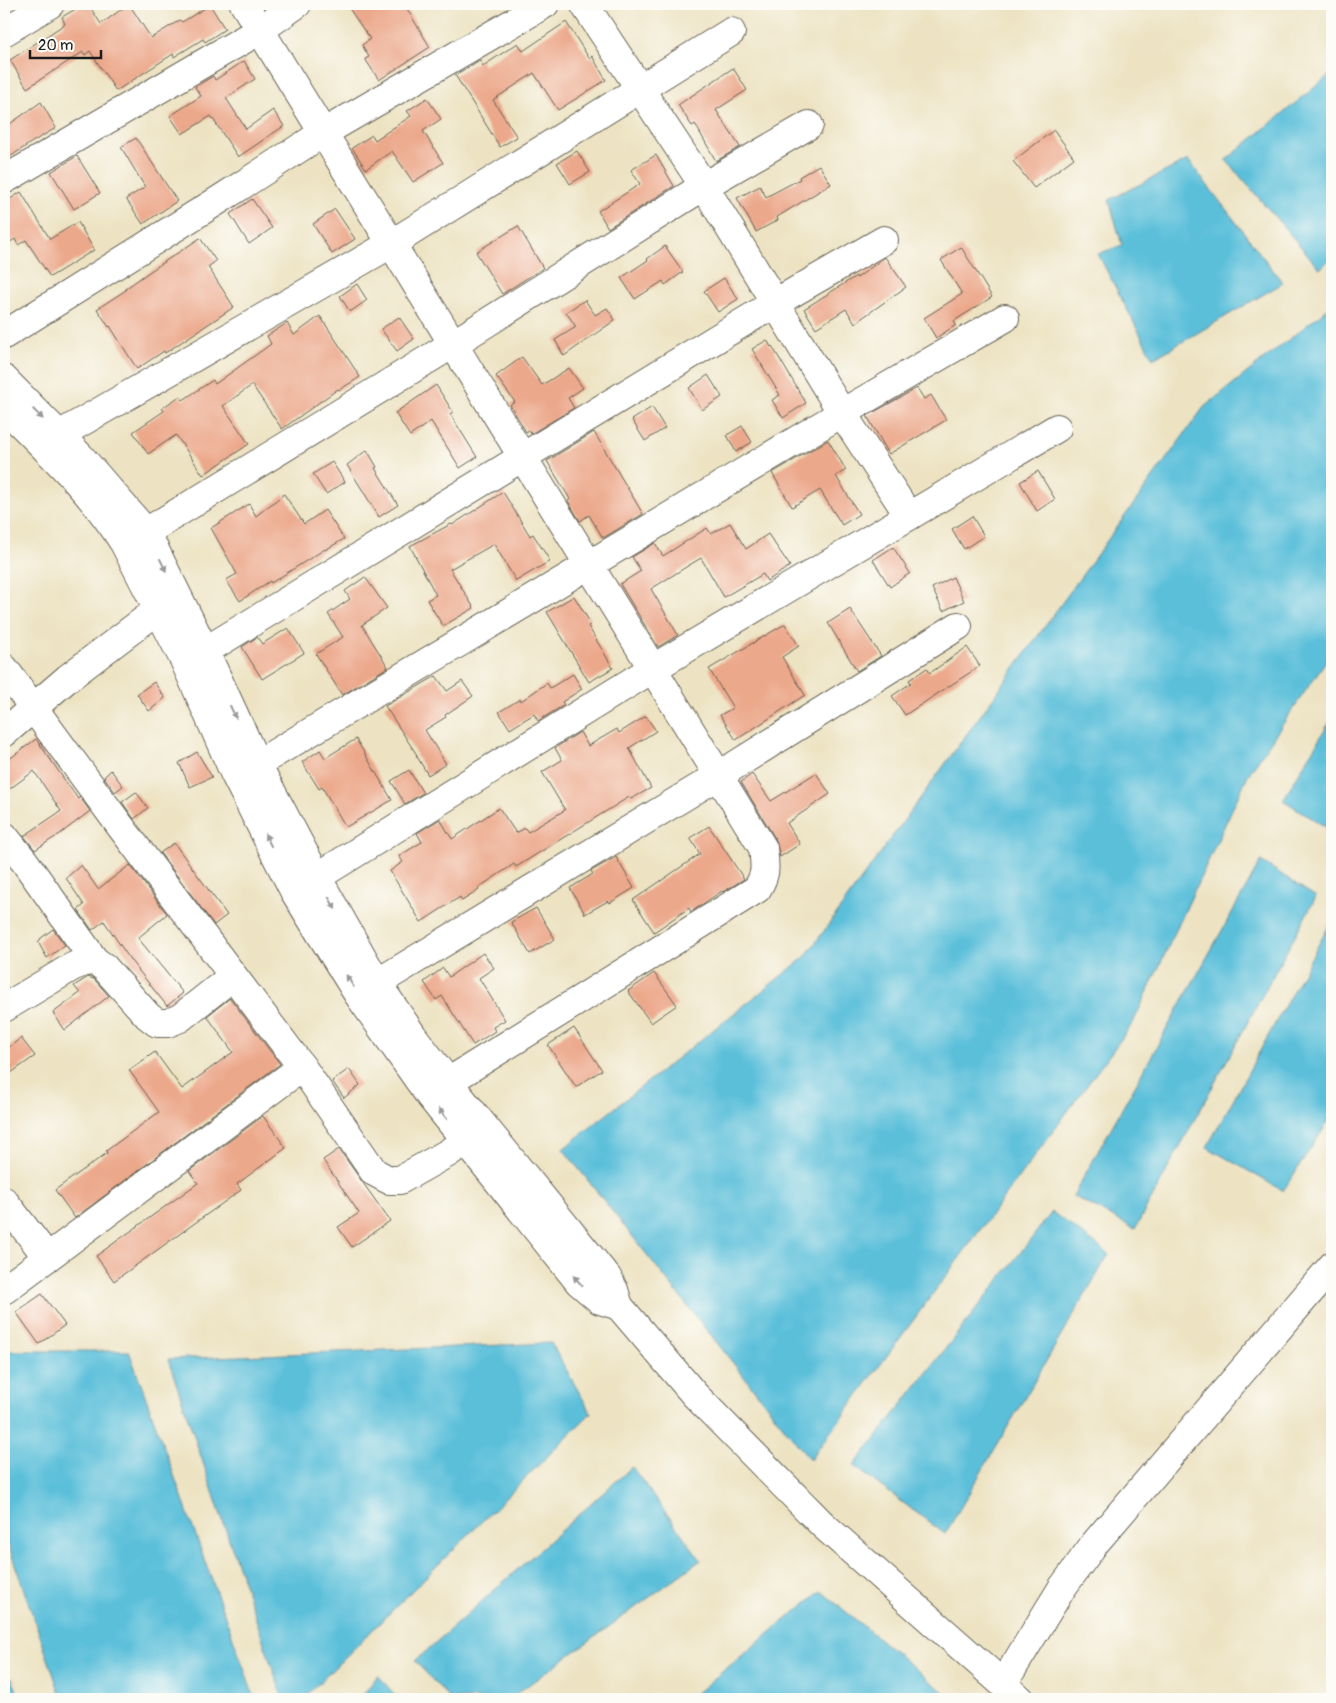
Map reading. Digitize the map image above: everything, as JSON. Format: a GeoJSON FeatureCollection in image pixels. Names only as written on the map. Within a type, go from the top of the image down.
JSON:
{"type":"FeatureCollection","features":[{"type":"Feature","properties":{"kind":"street"},"geometry":{"type":"LineString","coordinates":[[6,24],[50,4]]}},
{"type":"Feature","properties":{"kind":"street"},"geometry":{"type":"LineString","coordinates":[[244,4],[763,848],[765,868],[763,878],[757,889],[448,1082]]}},
{"type":"Feature","properties":{"kind":"street"},"geometry":{"type":"LineString","coordinates":[[4,180],[260,30],[297,4]]}},
{"type":"Feature","properties":{"kind":"street"},"geometry":{"type":"LineString","coordinates":[[4,335],[323,133],[545,4]]}},
{"type":"Feature","properties":{"kind":"street"},"geometry":{"type":"LineString","coordinates":[[584,4],[704,186],[842,413],[909,516]]}},
{"type":"Feature","properties":{"kind":"street"},"geometry":{"type":"LineString","coordinates":[[59,435],[391,244],[731,32]]}},
{"type":"Feature","properties":{"kind":"street"},"geometry":{"type":"LineString","coordinates":[[146,532],[453,344],[704,186],[810,125]]}},
{"type":"Feature","properties":{"kind":"street"},"geometry":{"type":"LineString","coordinates":[[205,651],[775,303],[884,240]]}},
{"type":"Feature","properties":{"kind":"street"},"geometry":{"type":"LineString","coordinates":[[258,764],[842,413],[1005,318]]}},
{"type":"Feature","properties":{"kind":"street"},"geometry":{"type":"LineString","coordinates":[[4,379],[80,456],[146,532],[258,764],[317,877],[377,983],[413,1036],[448,1082],[607,1276],[619,1306],[694,1394],[823,1525],[1011,1692],[1062,1588],[1095,1543],[1332,1266]]}},
{"type":"Feature","properties":{"kind":"street"},"geometry":{"type":"LineString","coordinates":[[4,407],[66,469],[116,529],[159,609],[184,660],[235,775],[294,891],[357,993],[396,1049],[465,1141],[579,1282],[600,1300],[619,1306]]}},
{"type":"Feature","properties":{"kind":"street"},"geometry":{"type":"LineString","coordinates":[[317,877],[652,669],[1056,428]]}},
{"type":"Feature","properties":{"kind":"street"},"geometry":{"type":"LineString","coordinates":[[4,733],[68,678],[159,609]]}},
{"type":"Feature","properties":{"kind":"street"},"geometry":{"type":"LineString","coordinates":[[377,983],[718,776],[958,626]]}},
{"type":"Feature","properties":{"kind":"street"},"geometry":{"type":"LineString","coordinates":[[4,668],[302,1067],[374,1172],[389,1180],[400,1180],[448,1153],[465,1141]]}},
{"type":"Feature","properties":{"kind":"street"},"geometry":{"type":"LineString","coordinates":[[4,836],[95,961],[104,967],[148,1016],[157,1023],[168,1024],[180,1018],[233,976]]}},
{"type":"Feature","properties":{"kind":"street"},"geometry":{"type":"LineString","coordinates":[[4,1008],[72,966],[95,961]]}},
{"type":"Feature","properties":{"kind":"street"},"geometry":{"type":"LineString","coordinates":[[4,1290],[302,1067]]}},
{"type":"Feature","properties":{"kind":"street"},"geometry":{"type":"LineString","coordinates":[[4,1201],[47,1257]]}},
{"type":"Feature","properties":{"kind":"water"},"geometry":{"type":"Polygon","coordinates":[[[1332,73],[1332,257],[1320,269],[1226,160],[1332,73]]]}},
{"type":"Feature","properties":{"kind":"water"},"geometry":{"type":"Polygon","coordinates":[[[1188,160],[1283,283],[1153,359],[1098,254],[1122,245],[1109,200],[1188,160]]]}},
{"type":"Feature","properties":{"kind":"water"},"geometry":{"type":"Polygon","coordinates":[[[1332,305],[1332,652],[1248,775],[1133,1023],[810,1460],[563,1149],[805,957],[1204,407],[1332,305]]]}},
{"type":"Feature","properties":{"kind":"water"},"geometry":{"type":"Polygon","coordinates":[[[1332,718],[1332,831],[1283,800],[1332,718]]]}},
{"type":"Feature","properties":{"kind":"water"},"geometry":{"type":"Polygon","coordinates":[[[1261,861],[1316,897],[1135,1229],[1073,1196],[1261,861]]]}},
{"type":"Feature","properties":{"kind":"water"},"geometry":{"type":"Polygon","coordinates":[[[1332,920],[1332,1116],[1283,1191],[1207,1147],[1332,920]]]}},
{"type":"Feature","properties":{"kind":"water"},"geometry":{"type":"Polygon","coordinates":[[[1052,1212],[1109,1254],[945,1534],[854,1466],[1052,1212]]]}},
{"type":"Feature","properties":{"kind":"water"},"geometry":{"type":"Polygon","coordinates":[[[551,1343],[591,1413],[303,1699],[283,1699],[168,1359],[551,1343]]]}},
{"type":"Feature","properties":{"kind":"water"},"geometry":{"type":"Polygon","coordinates":[[[4,1351],[129,1351],[255,1699],[62,1699],[4,1533],[4,1351]]]}},
{"type":"Feature","properties":{"kind":"water"},"geometry":{"type":"Polygon","coordinates":[[[632,1467],[701,1560],[509,1699],[450,1699],[415,1661],[632,1467]]]}},
{"type":"Feature","properties":{"kind":"water"},"geometry":{"type":"Polygon","coordinates":[[[821,1591],[952,1699],[689,1699],[821,1591]]]}},
{"type":"Feature","properties":{"kind":"water"},"geometry":{"type":"Polygon","coordinates":[[[378,1675],[398,1699],[360,1699],[378,1675]]]}},
{"type":"Feature","properties":{"kind":"water"},"geometry":{"type":"Polygon","coordinates":[[[12,1678],[20,1699],[4,1699],[4,1680],[12,1678]]]}},
{"type":"Feature","properties":{"kind":"building"},"geometry":{"type":"Polygon","coordinates":[[[84,4],[88,4],[101,24],[129,4],[151,38],[180,20],[182,22],[210,5],[225,29],[205,42],[203,39],[174,57],[173,54],[116,91],[90,51],[85,55],[83,52],[27,88],[10,60],[65,24],[62,17],[84,4]]]}},
{"type":"Feature","properties":{"kind":"building"},"geometry":{"type":"Polygon","coordinates":[[[346,4],[404,4],[430,47],[379,80],[365,59],[369,57],[362,45],[370,39],[346,4]]]}},
{"type":"Feature","properties":{"kind":"building"},"geometry":{"type":"Polygon","coordinates":[[[566,22],[589,58],[592,56],[606,80],[558,110],[534,73],[493,100],[517,137],[500,147],[455,75],[480,60],[483,66],[518,43],[523,51],[566,22]]]}},
{"type":"Feature","properties":{"kind":"building"},"geometry":{"type":"Polygon","coordinates":[[[244,61],[255,79],[226,98],[246,129],[273,110],[284,126],[238,157],[211,116],[182,134],[170,116],[201,96],[195,87],[213,76],[215,80],[244,61]]]}},
{"type":"Feature","properties":{"kind":"building"},"geometry":{"type":"Polygon","coordinates":[[[733,68],[747,90],[716,110],[740,147],[716,161],[695,124],[692,126],[678,105],[733,68]]]}},
{"type":"Feature","properties":{"kind":"building"},"geometry":{"type":"Polygon","coordinates":[[[427,98],[441,119],[423,131],[443,163],[413,182],[392,151],[366,169],[352,148],[372,135],[375,140],[411,116],[407,111],[427,98]]]}},
{"type":"Feature","properties":{"kind":"building"},"geometry":{"type":"Polygon","coordinates":[[[41,102],[56,128],[4,161],[4,128],[41,102]]]}},
{"type":"Feature","properties":{"kind":"building"},"geometry":{"type":"Polygon","coordinates":[[[1054,130],[1074,158],[1034,188],[1013,161],[1054,130]]]}},
{"type":"Feature","properties":{"kind":"building"},"geometry":{"type":"Polygon","coordinates":[[[136,138],[177,201],[143,224],[126,199],[145,187],[121,147],[136,138]]]}},
{"type":"Feature","properties":{"kind":"building"},"geometry":{"type":"Polygon","coordinates":[[[577,151],[590,172],[570,184],[557,163],[577,151]]]}},
{"type":"Feature","properties":{"kind":"building"},"geometry":{"type":"Polygon","coordinates":[[[656,155],[674,186],[608,228],[598,211],[640,184],[631,170],[656,155]]]}},
{"type":"Feature","properties":{"kind":"building"},"geometry":{"type":"Polygon","coordinates":[[[77,156],[100,193],[74,209],[51,172],[77,156]]]}},
{"type":"Feature","properties":{"kind":"building"},"geometry":{"type":"Polygon","coordinates":[[[819,165],[831,184],[777,217],[778,220],[756,232],[737,198],[760,186],[766,197],[800,179],[799,177],[819,165]]]}},
{"type":"Feature","properties":{"kind":"building"},"geometry":{"type":"Polygon","coordinates":[[[21,192],[50,239],[78,222],[94,250],[50,277],[26,240],[18,245],[15,239],[4,246],[4,203],[21,192]]]}},
{"type":"Feature","properties":{"kind":"building"},"geometry":{"type":"Polygon","coordinates":[[[252,199],[272,228],[249,244],[230,214],[252,199]]]}},
{"type":"Feature","properties":{"kind":"building"},"geometry":{"type":"Polygon","coordinates":[[[335,209],[355,239],[332,254],[313,224],[335,209]]]}},
{"type":"Feature","properties":{"kind":"building"},"geometry":{"type":"Polygon","coordinates":[[[518,226],[543,268],[502,294],[476,252],[518,226]]]}},
{"type":"Feature","properties":{"kind":"building"},"geometry":{"type":"Polygon","coordinates":[[[200,238],[216,261],[208,267],[234,307],[165,353],[164,351],[137,369],[97,309],[200,238]]]}},
{"type":"Feature","properties":{"kind":"building"},"geometry":{"type":"Polygon","coordinates":[[[665,246],[683,272],[665,285],[663,281],[635,299],[621,278],[665,246]]]}},
{"type":"Feature","properties":{"kind":"building"},"geometry":{"type":"Polygon","coordinates":[[[961,247],[992,297],[954,321],[956,325],[936,338],[924,318],[962,294],[941,260],[961,247]]]}},
{"type":"Feature","properties":{"kind":"building"},"geometry":{"type":"Polygon","coordinates":[[[885,257],[906,287],[855,323],[846,309],[816,328],[804,309],[856,276],[857,278],[885,257]]]}},
{"type":"Feature","properties":{"kind":"building"},"geometry":{"type":"Polygon","coordinates":[[[724,278],[738,299],[718,312],[704,291],[724,278]]]}},
{"type":"Feature","properties":{"kind":"building"},"geometry":{"type":"Polygon","coordinates":[[[357,284],[367,300],[350,312],[340,296],[357,284]]]}},
{"type":"Feature","properties":{"kind":"building"},"geometry":{"type":"Polygon","coordinates":[[[585,300],[595,315],[607,308],[615,320],[564,356],[555,340],[576,327],[566,312],[585,300]]]}},
{"type":"Feature","properties":{"kind":"building"},"geometry":{"type":"Polygon","coordinates":[[[320,316],[360,377],[338,389],[282,429],[252,385],[223,406],[249,444],[203,475],[176,435],[148,454],[133,432],[164,411],[162,408],[180,396],[183,400],[213,380],[215,384],[271,344],[267,336],[287,323],[294,335],[320,316]]]}},
{"type":"Feature","properties":{"kind":"building"},"geometry":{"type":"Polygon","coordinates":[[[399,317],[414,339],[397,351],[381,329],[399,317]]]}},
{"type":"Feature","properties":{"kind":"building"},"geometry":{"type":"Polygon","coordinates":[[[767,340],[806,403],[783,418],[772,400],[780,395],[752,349],[767,340]]]}},
{"type":"Feature","properties":{"kind":"building"},"geometry":{"type":"Polygon","coordinates":[[[522,357],[542,385],[569,368],[583,388],[568,398],[574,408],[531,434],[529,430],[526,432],[510,405],[515,402],[496,376],[522,357]]]}},
{"type":"Feature","properties":{"kind":"building"},"geometry":{"type":"Polygon","coordinates":[[[708,375],[722,397],[702,410],[689,388],[708,375]]]}},
{"type":"Feature","properties":{"kind":"building"},"geometry":{"type":"Polygon","coordinates":[[[436,385],[453,412],[450,414],[477,457],[460,468],[431,421],[410,436],[395,413],[436,385]]]}},
{"type":"Feature","properties":{"kind":"building"},"geometry":{"type":"Polygon","coordinates":[[[917,388],[924,399],[931,395],[946,420],[889,454],[867,416],[917,388]]]}},
{"type":"Feature","properties":{"kind":"building"},"geometry":{"type":"Polygon","coordinates":[[[652,407],[665,428],[645,441],[632,420],[652,407]]]}},
{"type":"Feature","properties":{"kind":"building"},"geometry":{"type":"Polygon","coordinates":[[[742,426],[752,442],[736,452],[727,435],[742,426]]]}},
{"type":"Feature","properties":{"kind":"building"},"geometry":{"type":"Polygon","coordinates":[[[594,432],[643,514],[603,538],[589,515],[580,521],[568,501],[570,499],[547,461],[594,432]]]}},
{"type":"Feature","properties":{"kind":"building"},"geometry":{"type":"Polygon","coordinates":[[[828,440],[846,470],[836,476],[859,514],[842,525],[820,490],[792,507],[772,473],[828,440]]]}},
{"type":"Feature","properties":{"kind":"building"},"geometry":{"type":"Polygon","coordinates":[[[367,450],[377,467],[375,468],[398,505],[379,517],[347,465],[367,450]]]}},
{"type":"Feature","properties":{"kind":"building"},"geometry":{"type":"Polygon","coordinates":[[[332,462],[345,482],[326,494],[313,474],[332,462]]]}},
{"type":"Feature","properties":{"kind":"building"},"geometry":{"type":"Polygon","coordinates":[[[1038,471],[1055,499],[1037,511],[1020,482],[1038,471]]]}},
{"type":"Feature","properties":{"kind":"building"},"geometry":{"type":"Polygon","coordinates":[[[503,492],[530,536],[533,534],[550,561],[516,581],[494,544],[450,569],[474,608],[443,626],[427,600],[436,595],[410,546],[452,525],[503,492]]]}},
{"type":"Feature","properties":{"kind":"building"},"geometry":{"type":"Polygon","coordinates":[[[284,494],[304,524],[325,510],[344,539],[271,583],[270,581],[240,601],[226,580],[237,574],[211,528],[249,504],[256,516],[284,494]]]}},
{"type":"Feature","properties":{"kind":"building"},"geometry":{"type":"Polygon","coordinates":[[[972,516],[984,536],[964,549],[952,529],[972,516]]]}},
{"type":"Feature","properties":{"kind":"building"},"geometry":{"type":"Polygon","coordinates":[[[730,523],[746,549],[768,534],[790,566],[767,581],[763,574],[724,597],[701,558],[686,567],[651,589],[678,635],[658,647],[620,584],[641,571],[632,557],[655,543],[663,556],[707,528],[711,534],[730,523]]]}},
{"type":"Feature","properties":{"kind":"building"},"geometry":{"type":"Polygon","coordinates":[[[893,547],[910,573],[890,587],[873,560],[893,547]]]}},
{"type":"Feature","properties":{"kind":"building"},"geometry":{"type":"Polygon","coordinates":[[[365,577],[387,608],[362,625],[388,667],[342,695],[316,654],[343,637],[328,614],[350,599],[345,591],[365,577]]]}},
{"type":"Feature","properties":{"kind":"building"},"geometry":{"type":"Polygon","coordinates":[[[953,577],[964,601],[943,611],[932,588],[953,577]]]}},
{"type":"Feature","properties":{"kind":"building"},"geometry":{"type":"Polygon","coordinates":[[[574,596],[591,624],[588,626],[613,668],[589,682],[547,612],[574,596]]]}},
{"type":"Feature","properties":{"kind":"building"},"geometry":{"type":"Polygon","coordinates":[[[850,609],[881,656],[857,671],[828,623],[850,609]]]}},
{"type":"Feature","properties":{"kind":"building"},"geometry":{"type":"Polygon","coordinates":[[[785,624],[799,646],[782,657],[805,695],[736,740],[720,715],[733,708],[709,669],[785,624]]]}},
{"type":"Feature","properties":{"kind":"building"},"geometry":{"type":"Polygon","coordinates":[[[288,628],[304,653],[262,679],[242,647],[257,637],[262,644],[288,628]]]}},
{"type":"Feature","properties":{"kind":"building"},"geometry":{"type":"Polygon","coordinates":[[[967,647],[980,666],[905,715],[892,696],[911,683],[909,680],[927,668],[930,673],[967,647]]]}},
{"type":"Feature","properties":{"kind":"building"},"geometry":{"type":"Polygon","coordinates":[[[573,674],[582,689],[562,702],[564,705],[538,721],[534,714],[510,729],[499,712],[520,699],[521,701],[547,683],[550,688],[573,674]]]}},
{"type":"Feature","properties":{"kind":"building"},"geometry":{"type":"Polygon","coordinates":[[[436,676],[447,691],[462,681],[473,696],[445,715],[446,717],[425,730],[446,764],[428,775],[385,706],[436,676]]]}},
{"type":"Feature","properties":{"kind":"building"},"geometry":{"type":"Polygon","coordinates":[[[154,682],[165,698],[149,711],[137,694],[154,682]]]}},
{"type":"Feature","properties":{"kind":"building"},"geometry":{"type":"Polygon","coordinates":[[[646,716],[656,731],[629,748],[651,788],[631,799],[629,797],[516,867],[514,864],[462,901],[460,897],[421,922],[390,871],[403,862],[399,856],[422,842],[417,833],[440,819],[452,839],[499,808],[516,833],[525,828],[528,832],[565,810],[542,772],[562,760],[555,748],[580,732],[588,746],[617,729],[619,733],[646,716]]]}},
{"type":"Feature","properties":{"kind":"building"},"geometry":{"type":"Polygon","coordinates":[[[36,739],[78,799],[80,797],[90,811],[35,850],[24,836],[61,811],[34,771],[4,793],[4,763],[36,739]]]}},
{"type":"Feature","properties":{"kind":"building"},"geometry":{"type":"Polygon","coordinates":[[[356,739],[392,800],[346,827],[322,787],[319,789],[302,762],[320,750],[325,758],[356,739]]]}},
{"type":"Feature","properties":{"kind":"building"},"geometry":{"type":"Polygon","coordinates":[[[197,752],[212,777],[190,787],[179,763],[197,752]]]}},
{"type":"Feature","properties":{"kind":"building"},"geometry":{"type":"Polygon","coordinates":[[[111,770],[123,786],[115,792],[104,777],[111,770]]]}},
{"type":"Feature","properties":{"kind":"building"},"geometry":{"type":"Polygon","coordinates":[[[409,770],[423,793],[405,804],[391,781],[409,770]]]}},
{"type":"Feature","properties":{"kind":"building"},"geometry":{"type":"Polygon","coordinates":[[[816,773],[830,794],[787,823],[800,844],[780,857],[776,840],[741,782],[752,774],[771,801],[816,773]]]}},
{"type":"Feature","properties":{"kind":"building"},"geometry":{"type":"Polygon","coordinates":[[[136,792],[148,808],[134,819],[122,802],[136,792]]]}},
{"type":"Feature","properties":{"kind":"building"},"geometry":{"type":"Polygon","coordinates":[[[709,826],[744,879],[691,912],[689,908],[654,932],[633,900],[700,854],[690,838],[709,826]]]}},
{"type":"Feature","properties":{"kind":"building"},"geometry":{"type":"Polygon","coordinates":[[[174,843],[227,915],[214,925],[160,853],[174,843]]]}},
{"type":"Feature","properties":{"kind":"building"},"geometry":{"type":"Polygon","coordinates":[[[616,857],[634,888],[610,903],[608,901],[585,914],[570,888],[593,874],[591,871],[616,857]]]}},
{"type":"Feature","properties":{"kind":"building"},"geometry":{"type":"Polygon","coordinates":[[[81,865],[98,889],[130,865],[167,914],[138,938],[183,993],[167,1006],[131,961],[104,921],[92,930],[78,910],[84,905],[66,878],[81,865]]]}},
{"type":"Feature","properties":{"kind":"building"},"geometry":{"type":"Polygon","coordinates":[[[536,908],[555,939],[530,954],[511,922],[536,908]]]}},
{"type":"Feature","properties":{"kind":"building"},"geometry":{"type":"Polygon","coordinates":[[[53,929],[65,945],[47,958],[38,942],[53,929]]]}},
{"type":"Feature","properties":{"kind":"building"},"geometry":{"type":"Polygon","coordinates":[[[483,953],[494,968],[479,978],[505,1020],[493,1027],[495,1031],[473,1045],[442,996],[436,1000],[424,982],[443,968],[449,977],[483,953]]]}},
{"type":"Feature","properties":{"kind":"building"},"geometry":{"type":"Polygon","coordinates":[[[654,973],[677,1005],[651,1023],[628,991],[654,973]]]}},
{"type":"Feature","properties":{"kind":"building"},"geometry":{"type":"Polygon","coordinates":[[[88,977],[94,979],[109,996],[65,1030],[53,1013],[80,993],[74,986],[88,977]]]}},
{"type":"Feature","properties":{"kind":"building"},"geometry":{"type":"Polygon","coordinates":[[[230,998],[280,1064],[75,1218],[55,1190],[107,1153],[106,1151],[159,1112],[129,1070],[155,1052],[182,1089],[233,1052],[207,1016],[230,998]]]}},
{"type":"Feature","properties":{"kind":"building"},"geometry":{"type":"Polygon","coordinates":[[[574,1028],[602,1070],[576,1087],[548,1045],[574,1028]]]}},
{"type":"Feature","properties":{"kind":"building"},"geometry":{"type":"Polygon","coordinates":[[[21,1038],[35,1056],[4,1078],[4,1051],[21,1038]]]}},
{"type":"Feature","properties":{"kind":"building"},"geometry":{"type":"Polygon","coordinates":[[[349,1069],[360,1085],[344,1098],[332,1081],[349,1069]]]}},
{"type":"Feature","properties":{"kind":"building"},"geometry":{"type":"Polygon","coordinates":[[[263,1116],[286,1148],[237,1184],[241,1190],[114,1281],[96,1256],[198,1183],[189,1171],[263,1116]]]}},
{"type":"Feature","properties":{"kind":"building"},"geometry":{"type":"Polygon","coordinates":[[[339,1149],[390,1221],[352,1247],[338,1227],[359,1213],[323,1160],[339,1149]]]}},
{"type":"Feature","properties":{"kind":"building"},"geometry":{"type":"Polygon","coordinates":[[[42,1294],[65,1325],[39,1344],[16,1312],[42,1294]]]}}]}
